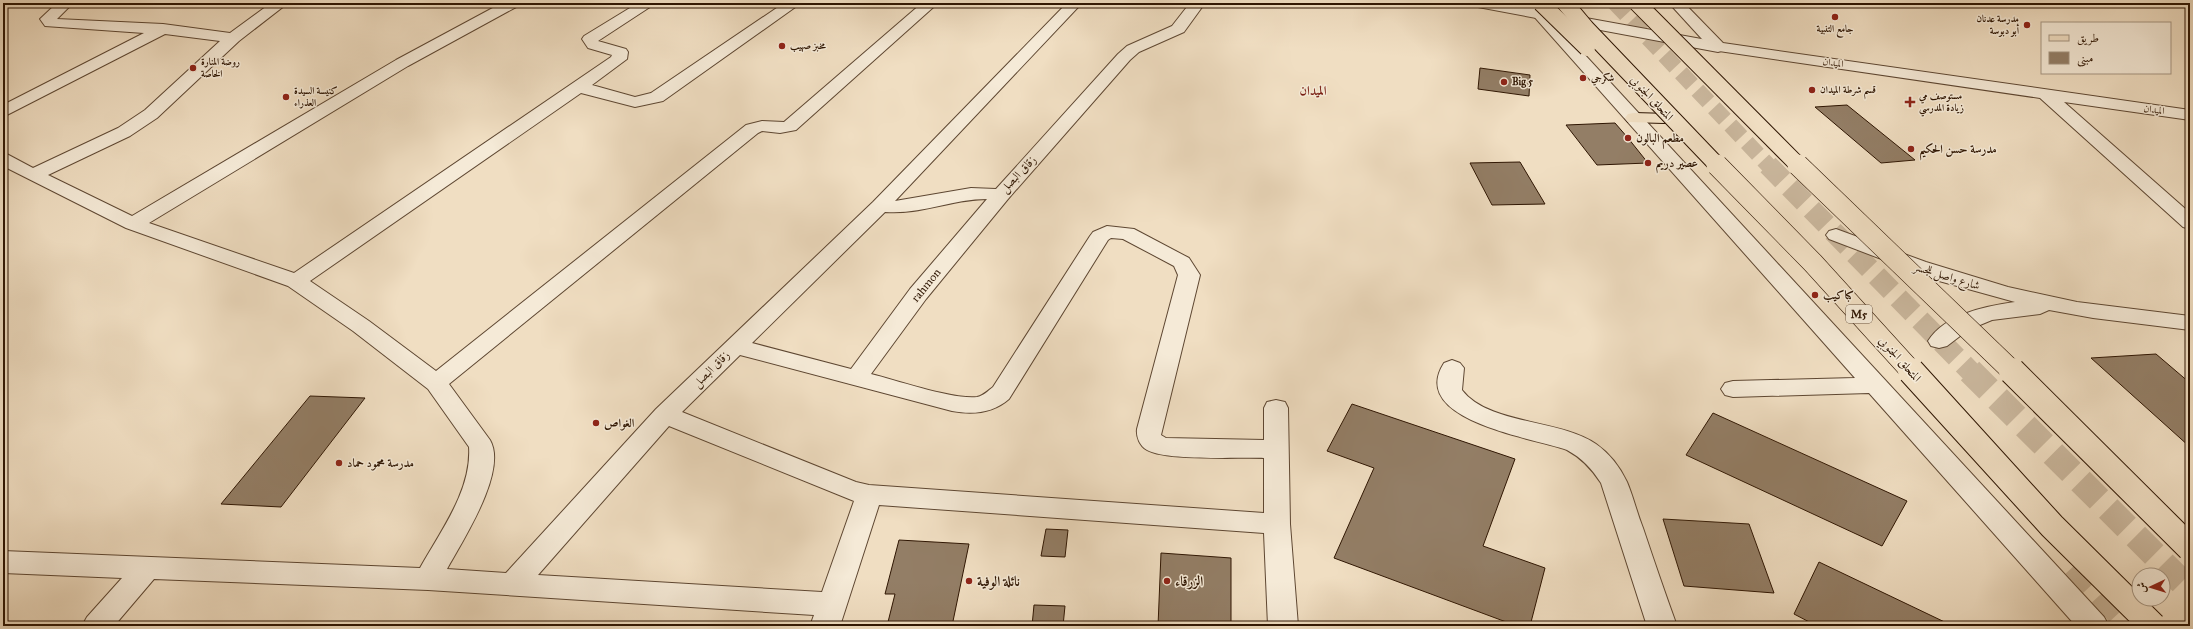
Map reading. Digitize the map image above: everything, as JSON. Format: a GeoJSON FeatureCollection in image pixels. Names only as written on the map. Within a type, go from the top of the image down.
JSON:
{"type":"FeatureCollection","features":[{"type":"Feature","properties":{"kind":"main road","name":"المتحلق الجنوبي"},"geometry":{"type":"LineString","coordinates":[[1566,3],[1586,28],[1667,118],[1813,263],[2052,526],[2153,626]]}},
{"type":"Feature","properties":{"kind":"main road"},"geometry":{"type":"LineString","coordinates":[[1637,3],[1754,122],[1985,344],[2190,548]]}},
{"type":"Feature","properties":{"kind":"main road"},"geometry":{"type":"LineString","coordinates":[[1658,3],[1720,75],[1754,122]]}},
{"type":"Feature","properties":{"kind":"main road"},"geometry":{"type":"LineString","coordinates":[[1537,7],[1667,118]]}},
{"type":"Feature","properties":{"kind":"main road"},"geometry":{"type":"LineString","coordinates":[[1634,118],[1667,118]]}},
{"type":"Feature","properties":{"kind":"street"},"geometry":{"type":"LineString","coordinates":[[66,3],[48,19],[50,23],[164,29],[233,38]]}},
{"type":"Feature","properties":{"kind":"street"},"geometry":{"type":"LineString","coordinates":[[15,169],[124,132],[151,114],[233,38],[281,3]]}},
{"type":"Feature","properties":{"kind":"street"},"geometry":{"type":"LineString","coordinates":[[133,224],[402,63],[513,3]]}},
{"type":"Feature","properties":{"kind":"street"},"geometry":{"type":"LineString","coordinates":[[296,281],[578,87],[621,55],[617,50],[594,45],[591,43],[590,39],[649,3]]}},
{"type":"Feature","properties":{"kind":"street"},"geometry":{"type":"LineString","coordinates":[[578,87],[631,101],[651,100],[664,93],[794,3]]}},
{"type":"Feature","properties":{"kind":"street"},"geometry":{"type":"LineString","coordinates":[[436,384],[752,129],[764,125],[778,128],[790,126],[931,3]]}},
{"type":"Feature","properties":{"kind":"street"},"geometry":{"type":"LineString","coordinates":[[880,206],[1075,3]]}},
{"type":"Feature","properties":{"kind":"street","name":"زقاق البصل"},"geometry":{"type":"LineString","coordinates":[[512,585],[665,415],[734,346],[880,206],[898,207],[978,193],[1001,195],[1124,57],[1133,49],[1178,29],[1198,3]]}},
{"type":"Feature","properties":{"kind":"street","name":"الميدان"},"geometry":{"type":"LineString","coordinates":[[1478,3],[1537,7],[1718,47],[2190,115]]}},
{"type":"Feature","properties":{"kind":"street"},"geometry":{"type":"LineString","coordinates":[[1676,3],[1718,47]]}},
{"type":"Feature","properties":{"kind":"street"},"geometry":{"type":"LineString","coordinates":[[1537,7],[1634,118],[1874,385],[2094,626]]}},
{"type":"Feature","properties":{"kind":"street"},"geometry":{"type":"LineString","coordinates":[[3,112],[164,29]]}},
{"type":"Feature","properties":{"kind":"street"},"geometry":{"type":"LineString","coordinates":[[2045,94],[2190,223]]}},
{"type":"Feature","properties":{"kind":"street"},"geometry":{"type":"LineString","coordinates":[[15,169],[133,224],[296,281],[361,326],[436,384],[481,446],[483,458],[477,481],[428,579]]}},
{"type":"Feature","properties":{"kind":"street","name":"rahmon"},"geometry":{"type":"LineString","coordinates":[[856,378],[918,294],[1001,195]]}},
{"type":"Feature","properties":{"kind":"street"},"geometry":{"type":"LineString","coordinates":[[734,346],[966,406],[980,405],[994,400],[1001,393],[1096,241],[1107,232],[1117,231],[1126,233],[1182,262],[1189,275],[1149,429],[1148,435],[1151,440],[1164,447],[1276,449]]}},
{"type":"Feature","properties":{"kind":"street","name":"شارع واصل للجسر"},"geometry":{"type":"LineString","coordinates":[[1836,235],[1876,252],[1966,282],[2062,306],[2190,323]]}},
{"type":"Feature","properties":{"kind":"street","name":"شارع واصل للجسر"},"geometry":{"type":"LineString","coordinates":[[1939,341],[1949,330],[1972,320],[1998,312],[2062,306]]}},
{"type":"Feature","properties":{"kind":"street"},"geometry":{"type":"LineString","coordinates":[[1452,368],[1449,385],[1451,394],[1468,410],[1481,416],[1577,444],[1593,455],[1606,468],[1614,482],[1662,626]]}},
{"type":"Feature","properties":{"kind":"street"},"geometry":{"type":"LineString","coordinates":[[1732,389],[1874,385]]}},
{"type":"Feature","properties":{"kind":"street"},"geometry":{"type":"LineString","coordinates":[[1276,408],[1277,524],[1282,626]]}},
{"type":"Feature","properties":{"kind":"street"},"geometry":{"type":"LineString","coordinates":[[665,415],[850,490],[869,496],[1277,524]]}},
{"type":"Feature","properties":{"kind":"street"},"geometry":{"type":"LineString","coordinates":[[3,562],[428,579],[512,585],[829,615],[869,496]]}},
{"type":"Feature","properties":{"kind":"street"},"geometry":{"type":"LineString","coordinates":[[97,626],[146,568]]}},
{"type":"Feature","properties":{"kind":"building","name":"Big 5"},"geometry":{"type":"Polygon","coordinates":[[[1480,68],[1530,75],[1529,96],[1478,89],[1480,68]]]}},
{"type":"Feature","properties":{"kind":"building"},"geometry":{"type":"Polygon","coordinates":[[[1847,105],[1915,160],[1881,163],[1815,107],[1847,105]]]}},
{"type":"Feature","properties":{"kind":"building"},"geometry":{"type":"Polygon","coordinates":[[[1615,123],[1648,163],[1597,165],[1566,125],[1615,123]]]}},
{"type":"Feature","properties":{"kind":"building"},"geometry":{"type":"Polygon","coordinates":[[[1520,162],[1545,204],[1492,205],[1470,163],[1520,162]]]}},
{"type":"Feature","properties":{"kind":"building"},"geometry":{"type":"Polygon","coordinates":[[[2156,354],[2190,383],[2190,447],[2091,358],[2156,354]]]}},
{"type":"Feature","properties":{"kind":"building"},"geometry":{"type":"Polygon","coordinates":[[[310,396],[365,398],[281,507],[221,504],[310,396]]]}},
{"type":"Feature","properties":{"kind":"building"},"geometry":{"type":"Polygon","coordinates":[[[1352,404],[1515,459],[1483,546],[1545,568],[1530,626],[1517,626],[1334,558],[1374,468],[1327,451],[1352,404]]]}},
{"type":"Feature","properties":{"kind":"building"},"geometry":{"type":"Polygon","coordinates":[[[1713,413],[1907,501],[1882,546],[1686,455],[1713,413]]]}},
{"type":"Feature","properties":{"kind":"building"},"geometry":{"type":"Polygon","coordinates":[[[1663,519],[1749,524],[1774,593],[1684,586],[1663,519]]]}},
{"type":"Feature","properties":{"kind":"building"},"geometry":{"type":"Polygon","coordinates":[[[1046,529],[1068,530],[1065,557],[1041,556],[1046,529]]]}},
{"type":"Feature","properties":{"kind":"building"},"geometry":{"type":"Polygon","coordinates":[[[899,540],[969,544],[952,626],[887,626],[895,594],[885,594],[899,540]]]}},
{"type":"Feature","properties":{"kind":"building"},"geometry":{"type":"Polygon","coordinates":[[[1161,553],[1231,558],[1231,626],[1158,626],[1161,553]]]}},
{"type":"Feature","properties":{"kind":"building"},"geometry":{"type":"Polygon","coordinates":[[[1819,562],[1953,626],[1817,626],[1794,614],[1819,562]]]}},
{"type":"Feature","properties":{"kind":"building"},"geometry":{"type":"Polygon","coordinates":[[[1034,605],[1065,606],[1063,626],[1032,626],[1034,605]]]}},
{"type":"Feature","properties":{"kind":"tunnel"},"geometry":{"type":"LineString","coordinates":[[1615,3],[1769,166]]}},
{"type":"Feature","properties":{"kind":"tunnel"},"geometry":{"type":"LineString","coordinates":[[1768,165],[1971,372]]}},
{"type":"Feature","properties":{"kind":"tunnel"},"geometry":{"type":"LineString","coordinates":[[1971,372],[2190,590]]}},
{"type":"Feature","properties":{"kind":"tunnel"},"geometry":{"type":"LineString","coordinates":[[2075,565],[2131,626]]}},
{"type":"Feature","properties":{"kind":"place","name":"جامع التنبية"},"geometry":{"type":"Point","coordinates":[1835,17]}},
{"type":"Feature","properties":{"kind":"place","name":"مدرسة عدنان أبو دبوسة"},"geometry":{"type":"Point","coordinates":[2027,25]}},
{"type":"Feature","properties":{"kind":"place","name":"مخبز صهيب"},"geometry":{"type":"Point","coordinates":[782,46]}},
{"type":"Feature","properties":{"kind":"place","name":"روضة المنارة الخاصة"},"geometry":{"type":"Point","coordinates":[193,68]}},
{"type":"Feature","properties":{"kind":"place","name":"شكرجي"},"geometry":{"type":"Point","coordinates":[1583,78]}},
{"type":"Feature","properties":{"kind":"place","name":"Big 5"},"geometry":{"type":"Point","coordinates":[1504,82]}},
{"type":"Feature","properties":{"kind":"place","name":"قسم شرطة الميدان"},"geometry":{"type":"Point","coordinates":[1812,90]}},
{"type":"Feature","properties":{"kind":"place","name":"كنيسة السيدة العذراء"},"geometry":{"type":"Point","coordinates":[286,97]}},
{"type":"Feature","properties":{"kind":"place","name":"مستوصف مي زيادة المدرسي"},"geometry":{"type":"Point","coordinates":[1910,102]}},
{"type":"Feature","properties":{"kind":"place","name":"مطعم البالون"},"geometry":{"type":"Point","coordinates":[1628,138]}},
{"type":"Feature","properties":{"kind":"place","name":"مدرسة حسن الحكيم"},"geometry":{"type":"Point","coordinates":[1911,149]}},
{"type":"Feature","properties":{"kind":"place","name":"عصير دريم"},"geometry":{"type":"Point","coordinates":[1648,163]}},
{"type":"Feature","properties":{"kind":"place","name":"كباكيب"},"geometry":{"type":"Point","coordinates":[1815,295]}},
{"type":"Feature","properties":{"kind":"place","name":"الغواص"},"geometry":{"type":"Point","coordinates":[596,423]}},
{"type":"Feature","properties":{"kind":"place","name":"مدرسة محمود حماد"},"geometry":{"type":"Point","coordinates":[339,463]}},
{"type":"Feature","properties":{"kind":"place","name":"نائلة الوفية"},"geometry":{"type":"Point","coordinates":[969,581]}},
{"type":"Feature","properties":{"kind":"place","name":"الزرقاء"},"geometry":{"type":"Point","coordinates":[1167,581]}},
{"type":"Feature","properties":{"kind":"district","name":"الميدان"},"geometry":{"type":"Point","coordinates":[1313,91]}}]}
